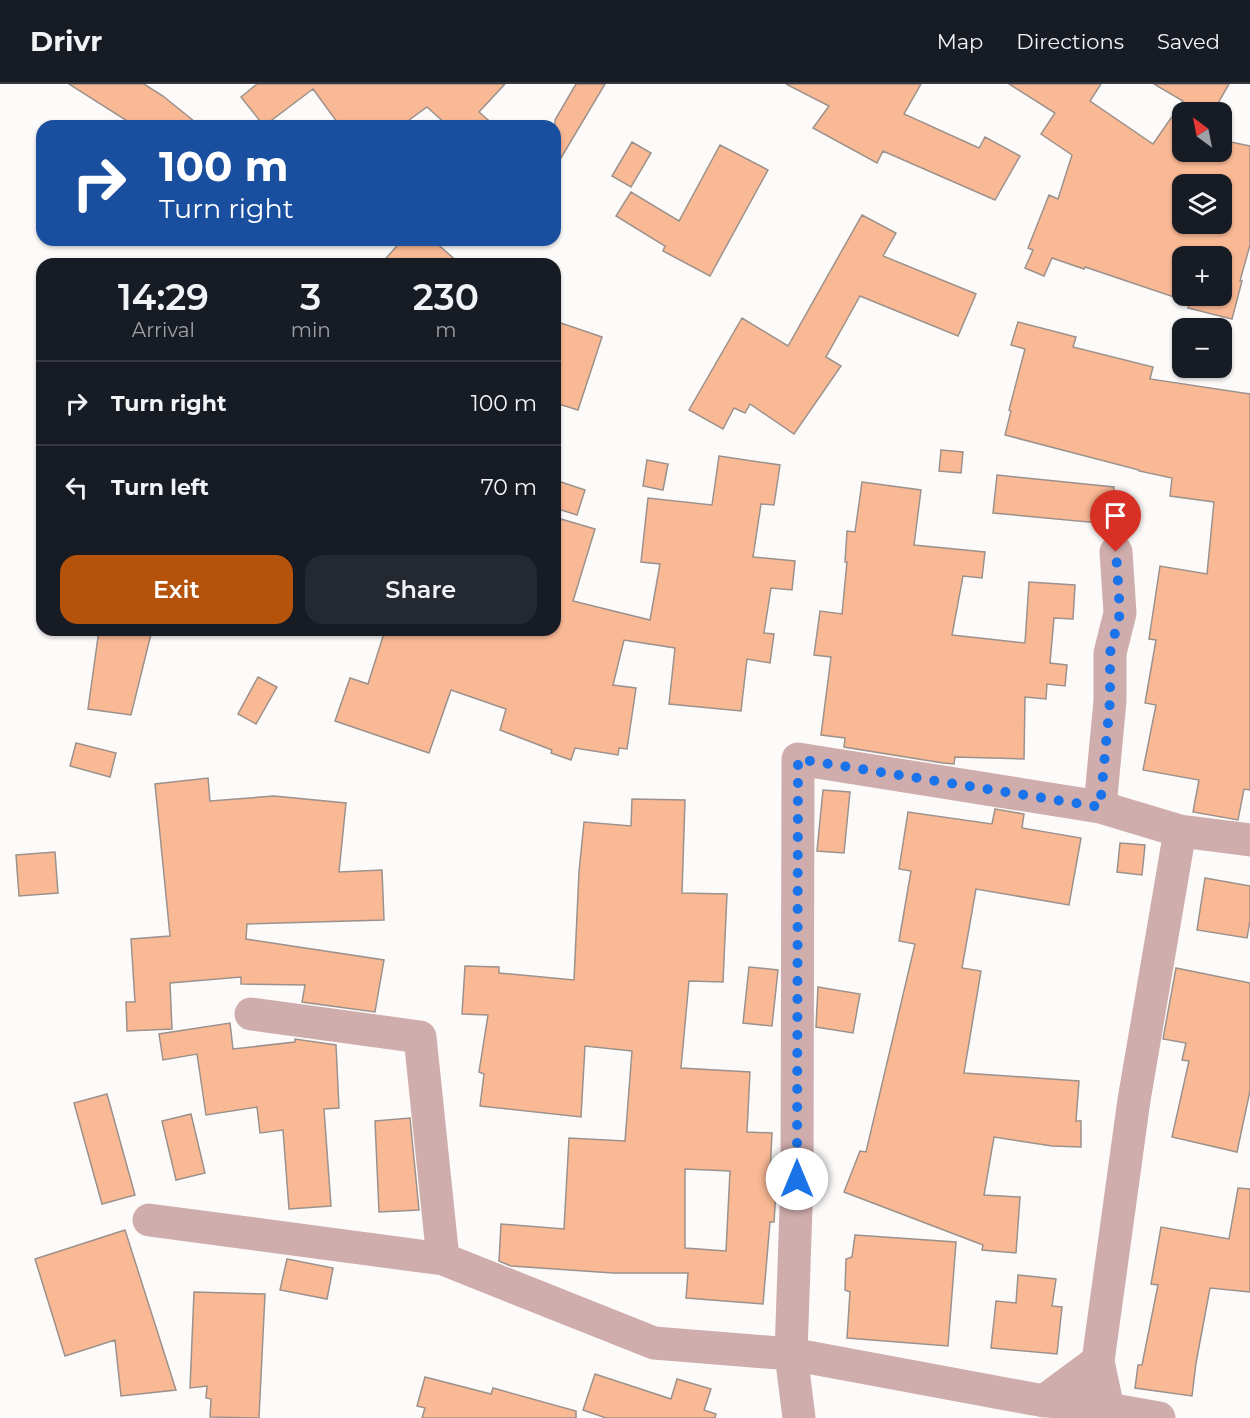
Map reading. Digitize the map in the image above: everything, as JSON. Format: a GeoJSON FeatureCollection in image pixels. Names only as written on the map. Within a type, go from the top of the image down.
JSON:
{"type":"FeatureCollection","features":[{"type":"Feature","properties":{"kind":"street"},"geometry":{"type":"LineString","coordinates":[[1100,807],[1110,701],[1110,653],[1120,613],[1116,552]]}},
{"type":"Feature","properties":{"kind":"street"},"geometry":{"type":"LineString","coordinates":[[799,1418],[791,1354],[797,1179],[798,759],[1100,807],[1180,831],[1250,840]]}},
{"type":"Feature","properties":{"kind":"street"},"geometry":{"type":"LineString","coordinates":[[1108,1408],[1098,1361],[1134,1100],[1180,831]]}},
{"type":"Feature","properties":{"kind":"street"},"geometry":{"type":"LineString","coordinates":[[251,1014],[420,1037],[443,1259]]}},
{"type":"Feature","properties":{"kind":"street"},"geometry":{"type":"LineString","coordinates":[[149,1220],[443,1259],[654,1343],[791,1354],[1044,1401],[1108,1408],[1159,1418]]}},
{"type":"Feature","properties":{"kind":"street"},"geometry":{"type":"LineString","coordinates":[[1044,1401],[1098,1361]]}},
{"type":"Feature","properties":{"kind":"building"},"geometry":{"type":"Polygon","coordinates":[[[69,84],[144,84],[193,120],[126,120],[69,84]]]}},
{"type":"Feature","properties":{"kind":"building"},"geometry":{"type":"Polygon","coordinates":[[[257,84],[505,84],[479,112],[488,120],[441,120],[427,107],[409,120],[336,120],[313,89],[272,120],[259,120],[241,97],[257,84]]]}},
{"type":"Feature","properties":{"kind":"building"},"geometry":{"type":"Polygon","coordinates":[[[576,84],[605,84],[561,158],[561,120],[555,120],[576,84]]]}},
{"type":"Feature","properties":{"kind":"building"},"geometry":{"type":"Polygon","coordinates":[[[786,84],[921,84],[904,114],[979,148],[985,137],[1020,156],[995,200],[883,151],[877,163],[813,128],[829,106],[786,84]]]}},
{"type":"Feature","properties":{"kind":"building"},"geometry":{"type":"Polygon","coordinates":[[[1009,84],[1101,84],[1090,101],[1153,144],[1172,117],[1172,162],[1232,162],[1232,142],[1250,146],[1250,245],[1232,319],[1188,308],[1188,306],[1232,306],[1232,246],[1172,246],[1172,296],[1052,258],[1044,276],[1025,268],[1033,250],[1028,248],[1049,195],[1058,199],[1072,155],[1041,134],[1055,113],[1009,84]]]}},
{"type":"Feature","properties":{"kind":"building"},"geometry":{"type":"Polygon","coordinates":[[[1154,84],[1229,84],[1219,102],[1182,102],[1154,84]]]}},
{"type":"Feature","properties":{"kind":"building"},"geometry":{"type":"Polygon","coordinates":[[[632,142],[651,153],[631,187],[612,176],[632,142]]]}},
{"type":"Feature","properties":{"kind":"building"},"geometry":{"type":"Polygon","coordinates":[[[720,145],[768,170],[710,276],[663,251],[665,246],[616,216],[631,192],[679,221],[720,145]]]}},
{"type":"Feature","properties":{"kind":"building"},"geometry":{"type":"Polygon","coordinates":[[[862,215],[896,233],[883,256],[976,294],[958,336],[860,296],[826,357],[841,366],[794,434],[750,404],[745,413],[734,408],[723,429],[689,410],[742,318],[788,346],[862,215]]]}},
{"type":"Feature","properties":{"kind":"building"},"geometry":{"type":"Polygon","coordinates":[[[397,246],[440,246],[453,258],[386,258],[397,246]]]}},
{"type":"Feature","properties":{"kind":"building"},"geometry":{"type":"Polygon","coordinates":[[[1018,322],[1076,337],[1073,347],[1153,367],[1150,379],[1250,394],[1250,790],[1244,789],[1238,820],[1193,812],[1199,780],[1143,770],[1156,705],[1145,703],[1156,640],[1149,639],[1160,566],[1207,574],[1214,502],[1170,496],[1172,478],[1005,435],[1025,349],[1011,345],[1018,322]]]}},
{"type":"Feature","properties":{"kind":"building"},"geometry":{"type":"Polygon","coordinates":[[[561,323],[602,337],[578,410],[561,405],[561,323]]]}},
{"type":"Feature","properties":{"kind":"building"},"geometry":{"type":"Polygon","coordinates":[[[941,450],[963,452],[961,473],[939,471],[941,450]]]}},
{"type":"Feature","properties":{"kind":"building"},"geometry":{"type":"Polygon","coordinates":[[[719,456],[780,465],[774,505],[761,504],[753,557],[795,561],[792,590],[771,588],[764,633],[774,634],[770,663],[747,659],[741,711],[669,704],[675,648],[624,640],[613,685],[636,688],[627,749],[619,748],[618,755],[575,748],[571,760],[551,753],[552,750],[500,730],[506,709],[451,690],[429,753],[335,721],[350,678],[368,684],[383,636],[561,636],[561,519],[595,529],[573,601],[650,620],[660,564],[641,562],[648,498],[712,505],[719,456]]]}},
{"type":"Feature","properties":{"kind":"building"},"geometry":{"type":"Polygon","coordinates":[[[647,460],[668,464],[663,490],[643,486],[647,460]]]}},
{"type":"Feature","properties":{"kind":"building"},"geometry":{"type":"Polygon","coordinates":[[[997,475],[1114,487],[1110,524],[993,513],[997,475]]]}},
{"type":"Feature","properties":{"kind":"building"},"geometry":{"type":"Polygon","coordinates":[[[561,482],[585,490],[577,515],[561,510],[561,482]]]}},
{"type":"Feature","properties":{"kind":"building"},"geometry":{"type":"Polygon","coordinates":[[[862,482],[921,490],[914,545],[985,552],[982,578],[963,576],[952,635],[1025,643],[1029,582],[1075,585],[1073,619],[1054,618],[1050,663],[1067,665],[1065,686],[1047,684],[1046,699],[1025,697],[1024,759],[955,757],[954,764],[943,763],[844,747],[845,738],[821,735],[831,657],[814,655],[820,611],[842,614],[847,562],[845,562],[847,531],[855,532],[862,482]]]}},
{"type":"Feature","properties":{"kind":"building"},"geometry":{"type":"Polygon","coordinates":[[[98,636],[151,636],[131,715],[88,709],[98,636]]]}},
{"type":"Feature","properties":{"kind":"building"},"geometry":{"type":"Polygon","coordinates":[[[258,677],[277,687],[256,724],[238,714],[258,677]]]}},
{"type":"Feature","properties":{"kind":"building"},"geometry":{"type":"Polygon","coordinates":[[[76,743],[116,753],[110,777],[70,766],[76,743]]]}},
{"type":"Feature","properties":{"kind":"building"},"geometry":{"type":"Polygon","coordinates":[[[208,778],[210,801],[274,796],[346,803],[339,872],[382,870],[384,920],[247,924],[246,939],[384,960],[375,1012],[302,1002],[305,985],[241,984],[241,977],[170,983],[172,1029],[127,1031],[126,1002],[135,1002],[131,939],[170,936],[155,784],[208,778]]]}},
{"type":"Feature","properties":{"kind":"building"},"geometry":{"type":"Polygon","coordinates":[[[823,790],[850,792],[844,853],[817,851],[823,790]]]}},
{"type":"Feature","properties":{"kind":"building"},"geometry":{"type":"Polygon","coordinates":[[[632,799],[685,800],[682,893],[727,894],[723,982],[689,981],[681,1068],[750,1072],[747,1132],[772,1133],[770,1175],[777,1175],[774,1222],[770,1222],[763,1304],[686,1298],[688,1273],[613,1273],[511,1266],[499,1261],[501,1224],[564,1229],[569,1138],[625,1141],[632,1051],[585,1046],[581,1117],[480,1106],[484,1074],[479,1072],[488,1015],[462,1014],[465,966],[499,967],[499,973],[574,980],[579,872],[584,822],[631,826],[632,799]],[[685,1169],[685,1248],[726,1251],[730,1171],[685,1169]]]}},
{"type":"Feature","properties":{"kind":"building"},"geometry":{"type":"Polygon","coordinates":[[[995,809],[1024,814],[1022,828],[1081,838],[1069,905],[976,889],[962,968],[981,971],[964,1073],[1079,1081],[1076,1121],[1081,1121],[1081,1147],[1052,1146],[994,1137],[984,1195],[1020,1197],[1016,1253],[982,1250],[983,1245],[844,1192],[860,1151],[866,1152],[915,944],[899,941],[911,871],[899,869],[908,812],[992,824],[995,809]]]}},
{"type":"Feature","properties":{"kind":"building"},"geometry":{"type":"Polygon","coordinates":[[[1120,843],[1145,845],[1142,875],[1117,872],[1120,843]]]}},
{"type":"Feature","properties":{"kind":"building"},"geometry":{"type":"Polygon","coordinates":[[[55,852],[58,893],[19,896],[16,855],[55,852]]]}},
{"type":"Feature","properties":{"kind":"building"},"geometry":{"type":"Polygon","coordinates":[[[1205,878],[1250,886],[1250,921],[1247,938],[1197,930],[1205,878]]]}},
{"type":"Feature","properties":{"kind":"building"},"geometry":{"type":"Polygon","coordinates":[[[749,967],[778,970],[772,1026],[743,1023],[749,967]]]}},
{"type":"Feature","properties":{"kind":"building"},"geometry":{"type":"Polygon","coordinates":[[[1176,968],[1250,983],[1250,1091],[1237,1152],[1172,1137],[1189,1061],[1182,1060],[1186,1043],[1163,1039],[1176,968]]]}},
{"type":"Feature","properties":{"kind":"building"},"geometry":{"type":"Polygon","coordinates":[[[818,987],[860,994],[853,1033],[816,1027],[818,987]]]}},
{"type":"Feature","properties":{"kind":"building"},"geometry":{"type":"Polygon","coordinates":[[[230,1023],[233,1049],[295,1042],[295,1039],[336,1045],[339,1108],[324,1109],[331,1206],[289,1209],[283,1130],[260,1133],[257,1107],[206,1115],[197,1054],[163,1060],[159,1034],[230,1023]]]}},
{"type":"Feature","properties":{"kind":"building"},"geometry":{"type":"Polygon","coordinates":[[[107,1094],[135,1195],[102,1204],[74,1103],[107,1094]]]}},
{"type":"Feature","properties":{"kind":"building"},"geometry":{"type":"Polygon","coordinates":[[[191,1114],[205,1173],[176,1180],[162,1121],[191,1114]]]}},
{"type":"Feature","properties":{"kind":"building"},"geometry":{"type":"Polygon","coordinates":[[[410,1118],[419,1210],[379,1212],[375,1121],[410,1118]]]}},
{"type":"Feature","properties":{"kind":"building"},"geometry":{"type":"Polygon","coordinates":[[[1238,1188],[1250,1189],[1250,1292],[1210,1288],[1192,1396],[1135,1388],[1138,1365],[1142,1365],[1158,1285],[1151,1284],[1161,1227],[1229,1239],[1238,1188]]]}},
{"type":"Feature","properties":{"kind":"building"},"geometry":{"type":"Polygon","coordinates":[[[125,1230],[176,1390],[121,1396],[115,1340],[65,1356],[35,1259],[125,1230]]]}},
{"type":"Feature","properties":{"kind":"building"},"geometry":{"type":"Polygon","coordinates":[[[855,1235],[956,1242],[948,1346],[847,1338],[850,1292],[845,1290],[846,1259],[852,1257],[855,1235]]]}},
{"type":"Feature","properties":{"kind":"building"},"geometry":{"type":"Polygon","coordinates":[[[287,1259],[333,1268],[327,1299],[280,1290],[287,1259]]]}},
{"type":"Feature","properties":{"kind":"building"},"geometry":{"type":"Polygon","coordinates":[[[1018,1275],[1056,1279],[1052,1306],[1062,1307],[1057,1354],[991,1348],[996,1301],[1016,1303],[1018,1275]]]}},
{"type":"Feature","properties":{"kind":"building"},"geometry":{"type":"Polygon","coordinates":[[[194,1292],[265,1294],[259,1418],[210,1417],[211,1399],[206,1398],[207,1386],[190,1388],[194,1292]]]}},
{"type":"Feature","properties":{"kind":"building"},"geometry":{"type":"Polygon","coordinates":[[[595,1374],[671,1399],[677,1379],[711,1389],[704,1410],[716,1414],[715,1418],[606,1418],[583,1410],[595,1374]]]}},
{"type":"Feature","properties":{"kind":"building"},"geometry":{"type":"Polygon","coordinates":[[[425,1377],[491,1394],[493,1388],[576,1411],[576,1418],[422,1418],[425,1408],[417,1406],[425,1377]]]}},
{"type":"Feature","properties":{"kind":"route"},"geometry":{"type":"LineString","coordinates":[[797,1179],[798,759],[1100,807],[1110,701],[1110,653],[1120,613],[1116,552]]}}]}
